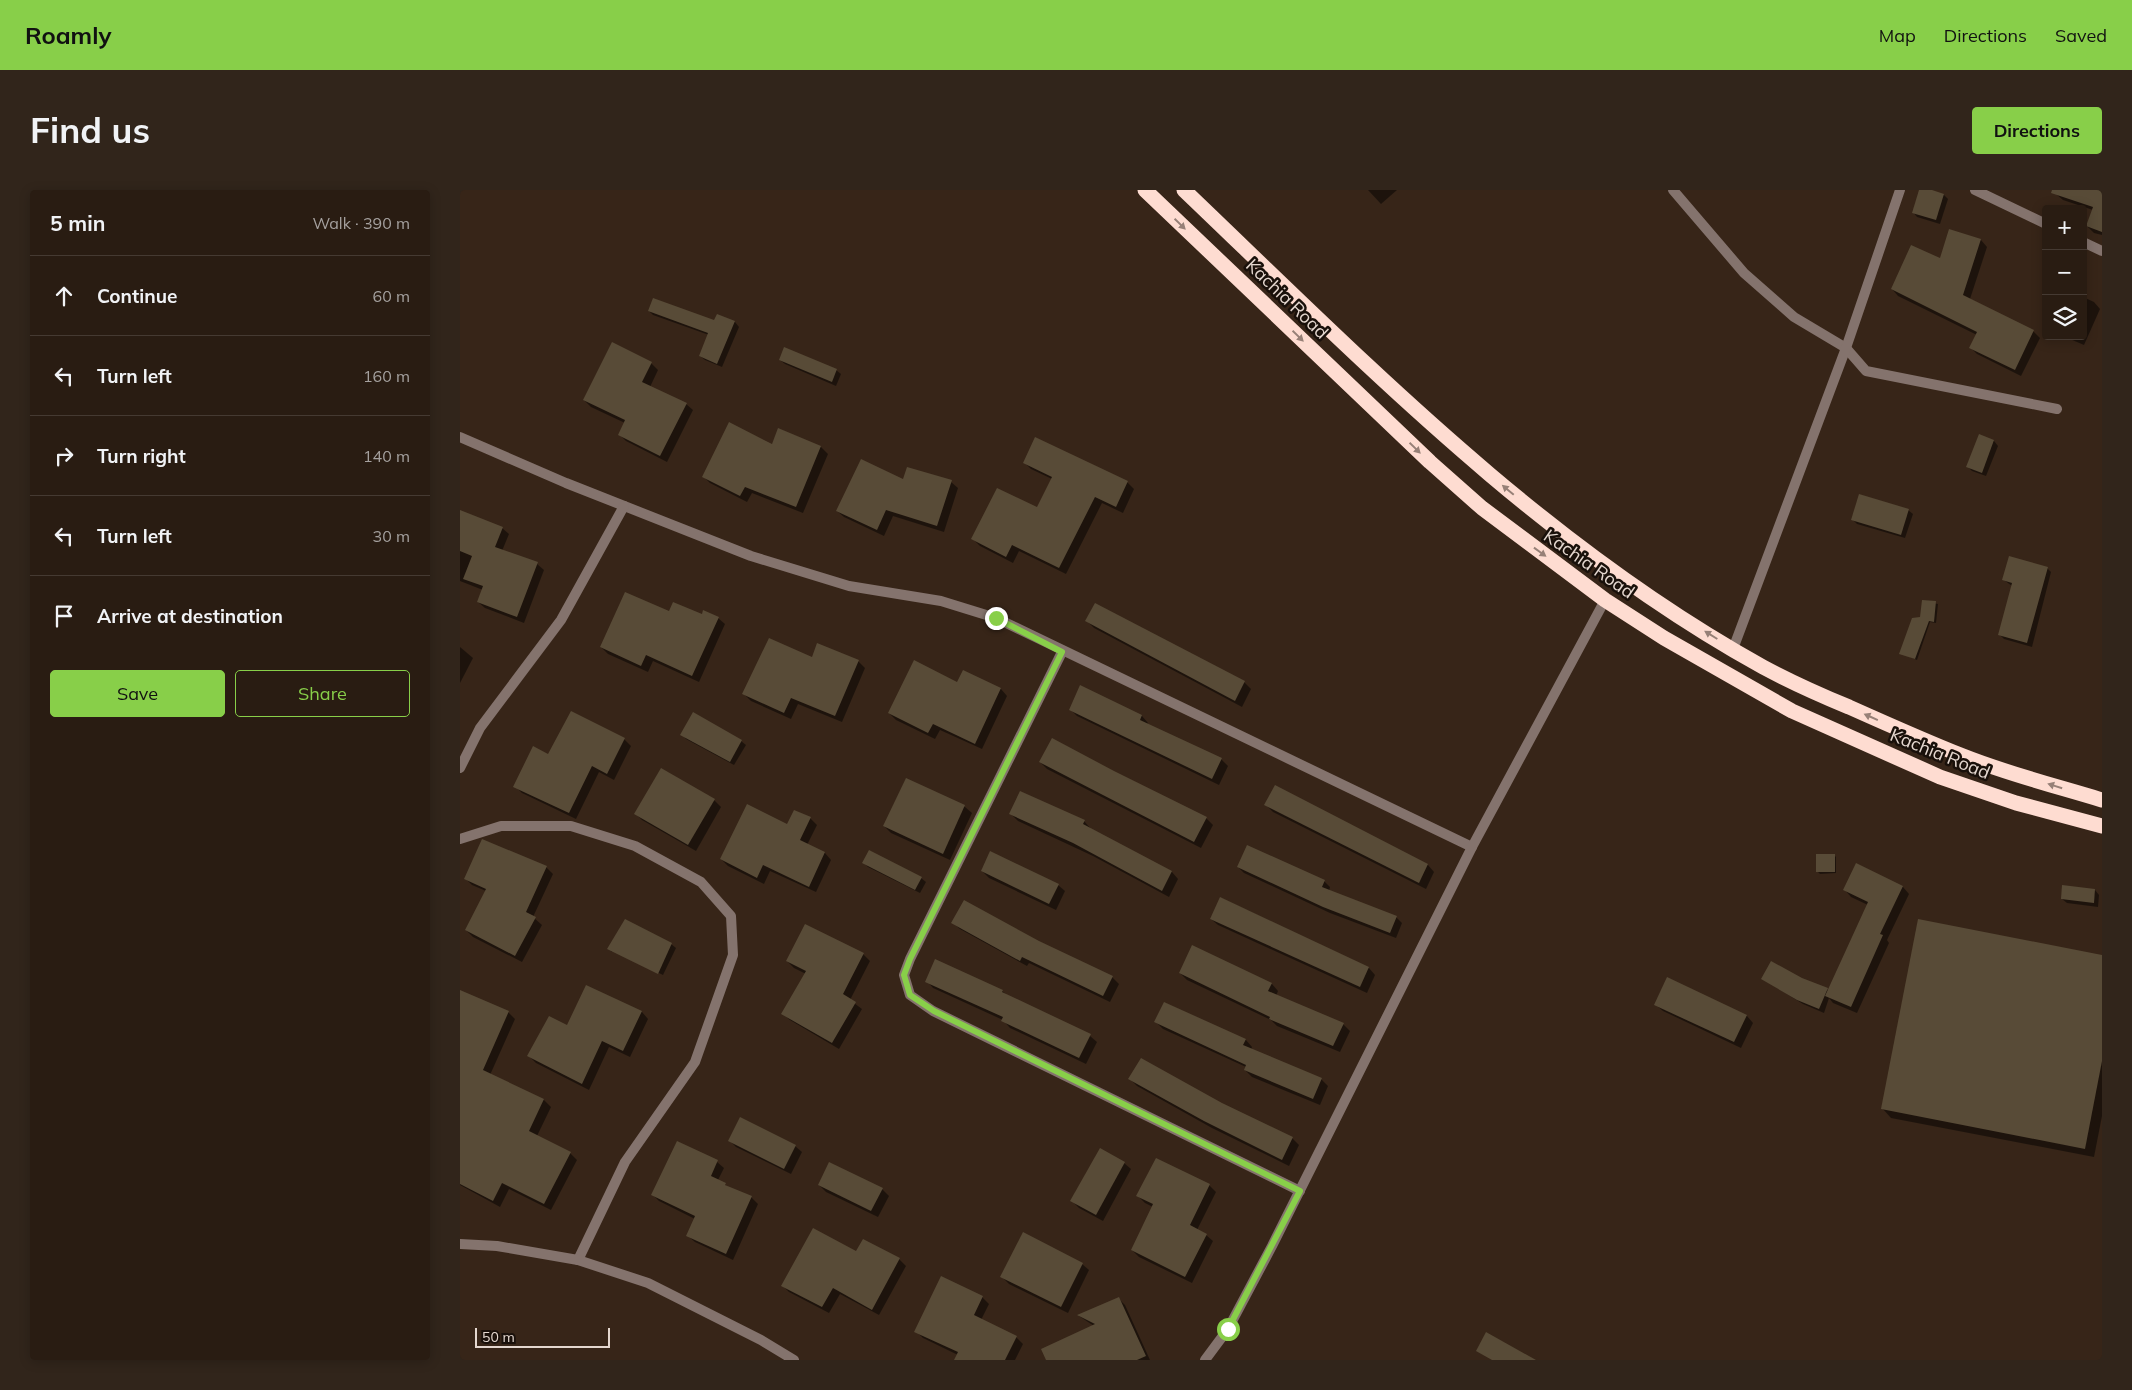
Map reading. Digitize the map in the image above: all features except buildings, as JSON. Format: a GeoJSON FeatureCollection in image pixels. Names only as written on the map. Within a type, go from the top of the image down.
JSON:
{"type":"FeatureCollection","features":[{"type":"Feature","properties":{"kind":"highway","name":"Kachia Road"},"geometry":{"type":"LineString","coordinates":[[1145,190],[1430,462],[1482,508],[1606,600],[1664,638],[1792,711],[1940,777],[2016,803],[2102,826]]}},
{"type":"Feature","properties":{"kind":"highway","name":"Kachia Road"},"geometry":{"type":"LineString","coordinates":[[1184,190],[1405,400],[1524,503],[1646,595],[1765,668],[1819,694],[1965,757],[2102,800]]}},
{"type":"Feature","properties":{"kind":"street"},"geometry":{"type":"LineString","coordinates":[[1673,190],[1744,273],[1794,317],[1846,348],[1866,371],[2057,409]]}},
{"type":"Feature","properties":{"kind":"street"},"geometry":{"type":"LineString","coordinates":[[1733,649],[1846,348],[1900,190],[1905,190]]}},
{"type":"Feature","properties":{"kind":"street"},"geometry":{"type":"LineString","coordinates":[[1975,190],[2042,222]]}},
{"type":"Feature","properties":{"kind":"street"},"geometry":{"type":"LineString","coordinates":[[2087,244],[2102,251]]}},
{"type":"Feature","properties":{"kind":"street"},"geometry":{"type":"LineString","coordinates":[[460,438],[751,556],[849,586],[941,601],[996,618],[1062,652],[1472,847]]}},
{"type":"Feature","properties":{"kind":"street"},"geometry":{"type":"LineString","coordinates":[[460,768],[480,728],[561,620],[624,506]]}},
{"type":"Feature","properties":{"kind":"street"},"geometry":{"type":"LineString","coordinates":[[1206,1360],[1228,1329],[1300,1191],[1472,847],[1606,600]]}},
{"type":"Feature","properties":{"kind":"street"},"geometry":{"type":"LineString","coordinates":[[1062,652],[910,959],[904,975],[910,995],[934,1011],[1300,1191]]}},
{"type":"Feature","properties":{"kind":"street"},"geometry":{"type":"LineString","coordinates":[[460,839],[501,826],[571,826],[635,846],[701,882],[731,916],[733,955],[695,1062],[625,1162],[578,1260]]}},
{"type":"Feature","properties":{"kind":"street"},"geometry":{"type":"LineString","coordinates":[[460,1244],[497,1246],[578,1260],[648,1283],[761,1340],[794,1360]]}},
{"type":"Feature","properties":{"kind":"route"},"geometry":{"type":"LineString","coordinates":[[996,618],[1062,652],[910,959],[904,975],[910,995],[934,1011],[1300,1191],[1228,1329]]}}]}
